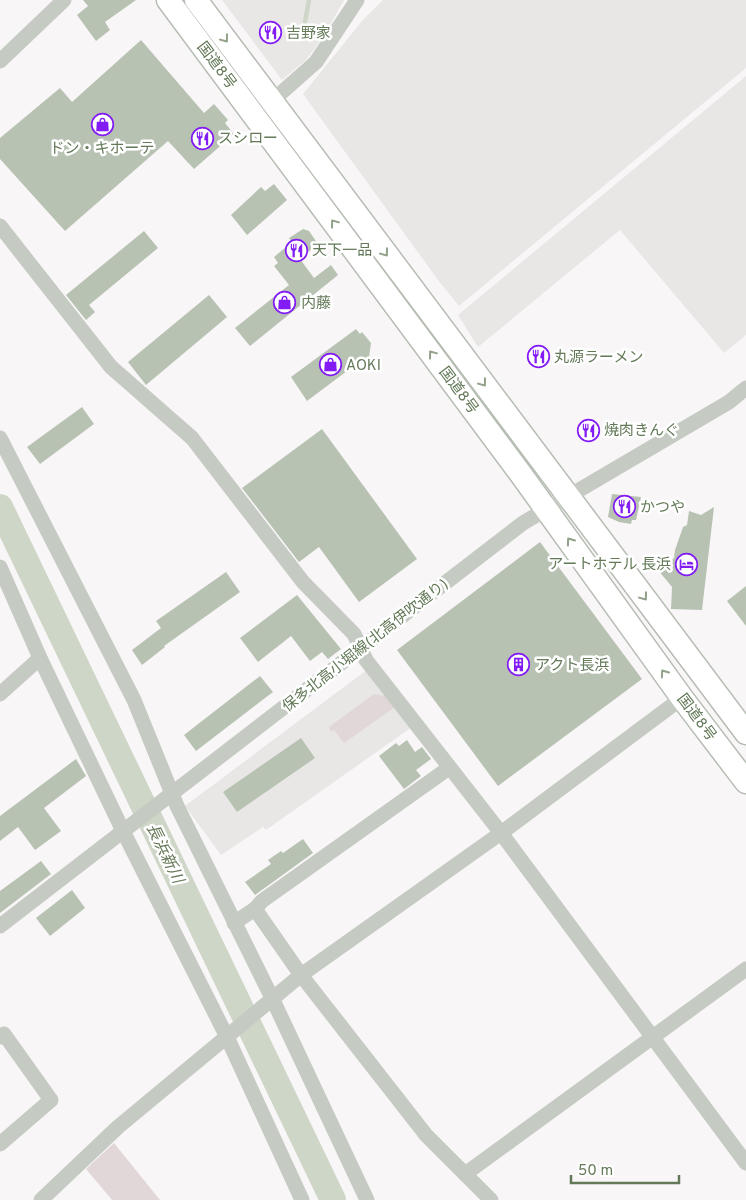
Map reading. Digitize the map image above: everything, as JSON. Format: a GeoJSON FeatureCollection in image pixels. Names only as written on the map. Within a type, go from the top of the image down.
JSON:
{"type":"FeatureCollection","features":[{"type":"Feature","properties":{"kind":"highway","name":"国道8号"},"geometry":{"type":"LineString","coordinates":[[168,0],[520,473],[682,698],[746,782]]}},
{"type":"Feature","properties":{"kind":"highway","name":"国道8号"},"geometry":{"type":"LineString","coordinates":[[196,0],[746,733]]}},
{"type":"Feature","properties":{"kind":"street"},"geometry":{"type":"LineString","coordinates":[[0,61],[64,0]]}},
{"type":"Feature","properties":{"kind":"street"},"geometry":{"type":"LineString","coordinates":[[270,99],[280,93],[316,62],[357,0]]}},
{"type":"Feature","properties":{"kind":"street"},"geometry":{"type":"LineString","coordinates":[[0,226],[111,367],[192,438],[303,582],[354,634],[366,660],[501,833],[746,1163]]}},
{"type":"Feature","properties":{"kind":"street","name":"保多北高小堀線(北高伊吹通り)"},"geometry":{"type":"LineString","coordinates":[[0,926],[523,523],[729,402],[746,388]]}},
{"type":"Feature","properties":{"kind":"street"},"geometry":{"type":"LineString","coordinates":[[0,438],[134,700],[169,795],[177,806],[367,1200]]}},
{"type":"Feature","properties":{"kind":"street"},"geometry":{"type":"LineString","coordinates":[[0,567],[5,590],[127,828],[229,1035],[302,1200]]}},
{"type":"Feature","properties":{"kind":"street"},"geometry":{"type":"LineString","coordinates":[[0,694],[40,658]]}},
{"type":"Feature","properties":{"kind":"street"},"geometry":{"type":"LineString","coordinates":[[42,1200],[118,1127],[301,975],[501,833],[682,698]]}},
{"type":"Feature","properties":{"kind":"street"},"geometry":{"type":"LineString","coordinates":[[234,923],[256,909],[262,901],[449,768]]}},
{"type":"Feature","properties":{"kind":"street"},"geometry":{"type":"LineString","coordinates":[[256,909],[301,975],[426,1135],[491,1200]]}},
{"type":"Feature","properties":{"kind":"street"},"geometry":{"type":"LineString","coordinates":[[465,1174],[746,969]]}},
{"type":"Feature","properties":{"kind":"street"},"geometry":{"type":"LineString","coordinates":[[0,1038],[4,1034],[51,1100],[0,1144]]}},
{"type":"Feature","properties":{"kind":"shaded area"},"geometry":{"type":"Polygon","coordinates":[[[222,0],[344,0],[327,31],[307,59],[282,80],[222,0]]]}},
{"type":"Feature","properties":{"kind":"shaded area"},"geometry":{"type":"Polygon","coordinates":[[[383,0],[746,0],[746,68],[459,306],[438,280],[303,94],[362,21],[383,0]]]}},
{"type":"Feature","properties":{"kind":"shaded area"},"geometry":{"type":"Polygon","coordinates":[[[746,76],[746,335],[724,353],[620,230],[478,347],[458,315],[746,76]]]}},
{"type":"Feature","properties":{"kind":"shaded area"},"geometry":{"type":"Polygon","coordinates":[[[368,669],[412,727],[266,830],[263,827],[221,855],[185,806],[368,669]]]}},
{"type":"Feature","properties":{"kind":"shaded area"},"geometry":{"type":"Polygon","coordinates":[[[374,694],[386,696],[395,707],[344,743],[334,730],[331,732],[329,727],[374,694]]]}},
{"type":"Feature","properties":{"kind":"shaded area"},"geometry":{"type":"Polygon","coordinates":[[[114,1143],[160,1200],[112,1200],[86,1169],[114,1143]]]}},
{"type":"Feature","properties":{"kind":"building"},"geometry":{"type":"Polygon","coordinates":[[[83,0],[136,0],[105,22],[110,30],[96,41],[77,15],[88,6],[83,0]]]}},
{"type":"Feature","properties":{"kind":"building","name":"ドン・キホーテ"},"geometry":{"type":"Polygon","coordinates":[[[141,40],[204,113],[214,104],[228,120],[225,123],[234,134],[194,169],[168,141],[65,231],[0,159],[0,138],[60,88],[72,102],[141,40]]]}},
{"type":"Feature","properties":{"kind":"building"},"geometry":{"type":"Polygon","coordinates":[[[274,184],[287,200],[247,235],[231,215],[261,187],[265,191],[274,184]]]}},
{"type":"Feature","properties":{"kind":"building","name":"内藤"},"geometry":{"type":"Polygon","coordinates":[[[303,229],[309,231],[318,244],[300,259],[314,278],[331,265],[338,275],[250,346],[235,328],[289,285],[274,266],[278,263],[274,257],[292,242],[289,238],[303,229]]]}},
{"type":"Feature","properties":{"kind":"building"},"geometry":{"type":"Polygon","coordinates":[[[144,231],[158,248],[89,305],[95,312],[86,320],[66,295],[144,231]]]}},
{"type":"Feature","properties":{"kind":"building"},"geometry":{"type":"Polygon","coordinates":[[[209,295],[227,317],[146,385],[128,362],[209,295]]]}},
{"type":"Feature","properties":{"kind":"building","name":"AOKI"},"geometry":{"type":"Polygon","coordinates":[[[356,329],[360,334],[362,332],[371,343],[369,357],[358,366],[355,365],[307,401],[291,377],[356,329]]]}},
{"type":"Feature","properties":{"kind":"building"},"geometry":{"type":"Polygon","coordinates":[[[82,407],[94,424],[40,464],[27,447],[82,407]]]}},
{"type":"Feature","properties":{"kind":"building"},"geometry":{"type":"Polygon","coordinates":[[[322,429],[417,559],[359,602],[319,547],[299,562],[242,488],[322,429]]]}},
{"type":"Feature","properties":{"kind":"building","name":"かつや"},"geometry":{"type":"Polygon","coordinates":[[[612,494],[641,497],[636,520],[632,520],[631,524],[619,522],[608,517],[612,494]]]}},
{"type":"Feature","properties":{"kind":"building","name":"アートホテル 長浜"},"geometry":{"type":"Polygon","coordinates":[[[714,507],[702,610],[671,609],[672,587],[658,570],[674,558],[683,527],[687,525],[689,511],[701,515],[714,507]]]}},
{"type":"Feature","properties":{"kind":"building","name":"アクト長浜"},"geometry":{"type":"Polygon","coordinates":[[[540,542],[642,679],[498,786],[397,650],[540,542]]]}},
{"type":"Feature","properties":{"kind":"building"},"geometry":{"type":"Polygon","coordinates":[[[226,572],[240,592],[164,646],[142,665],[132,650],[161,628],[156,621],[226,572]]]}},
{"type":"Feature","properties":{"kind":"building"},"geometry":{"type":"Polygon","coordinates":[[[746,586],[746,626],[727,601],[746,586]]]}},
{"type":"Feature","properties":{"kind":"building"},"geometry":{"type":"Polygon","coordinates":[[[297,595],[341,649],[328,659],[322,652],[310,661],[291,636],[258,662],[240,638],[297,595]]]}},
{"type":"Feature","properties":{"kind":"building"},"geometry":{"type":"Polygon","coordinates":[[[260,676],[273,692],[196,751],[184,735],[260,676]]]}},
{"type":"Feature","properties":{"kind":"building"},"geometry":{"type":"Polygon","coordinates":[[[301,738],[315,758],[237,812],[223,792],[301,738]]]}},
{"type":"Feature","properties":{"kind":"building"},"geometry":{"type":"Polygon","coordinates":[[[407,740],[415,752],[422,747],[431,759],[416,770],[421,776],[404,789],[379,756],[396,743],[399,746],[407,740]]]}},
{"type":"Feature","properties":{"kind":"building"},"geometry":{"type":"Polygon","coordinates":[[[76,759],[86,776],[44,808],[61,831],[35,850],[18,827],[0,841],[0,816],[76,759]]]}},
{"type":"Feature","properties":{"kind":"building"},"geometry":{"type":"Polygon","coordinates":[[[303,839],[313,853],[255,895],[245,882],[271,864],[268,860],[281,851],[283,853],[303,839]]]}},
{"type":"Feature","properties":{"kind":"building"},"geometry":{"type":"Polygon","coordinates":[[[41,861],[51,874],[0,913],[0,891],[41,861]]]}},
{"type":"Feature","properties":{"kind":"building"},"geometry":{"type":"Polygon","coordinates":[[[72,890],[85,908],[50,936],[36,918],[72,890]]]}},
{"type":"Feature","properties":{"kind":"waterway"},"geometry":{"type":"LineString","coordinates":[[305,22],[309,0]]}},
{"type":"Feature","properties":{"kind":"waterway","name":"長浜新川"},"geometry":{"type":"LineString","coordinates":[[0,507],[333,1200]]}},
{"type":"Feature","properties":{"kind":"place","name":"吉野家"},"geometry":{"type":"Point","coordinates":[270,33]}},
{"type":"Feature","properties":{"kind":"place","name":"ドン・キホーテ"},"geometry":{"type":"Point","coordinates":[102,125]}},
{"type":"Feature","properties":{"kind":"place","name":"スシロー"},"geometry":{"type":"Point","coordinates":[202,138]}},
{"type":"Feature","properties":{"kind":"place","name":"天下一品"},"geometry":{"type":"Point","coordinates":[296,250]}},
{"type":"Feature","properties":{"kind":"place","name":"内藤"},"geometry":{"type":"Point","coordinates":[285,303]}},
{"type":"Feature","properties":{"kind":"place","name":"丸源ラーメン"},"geometry":{"type":"Point","coordinates":[538,357]}},
{"type":"Feature","properties":{"kind":"place","name":"AOKI"},"geometry":{"type":"Point","coordinates":[330,365]}},
{"type":"Feature","properties":{"kind":"place","name":"焼肉きんぐ"},"geometry":{"type":"Point","coordinates":[588,430]}},
{"type":"Feature","properties":{"kind":"place","name":"かつや"},"geometry":{"type":"Point","coordinates":[624,507]}},
{"type":"Feature","properties":{"kind":"place","name":"アートホテル 長浜"},"geometry":{"type":"Point","coordinates":[687,564]}},
{"type":"Feature","properties":{"kind":"place","name":"アクト長浜"},"geometry":{"type":"Point","coordinates":[519,665]}}]}
